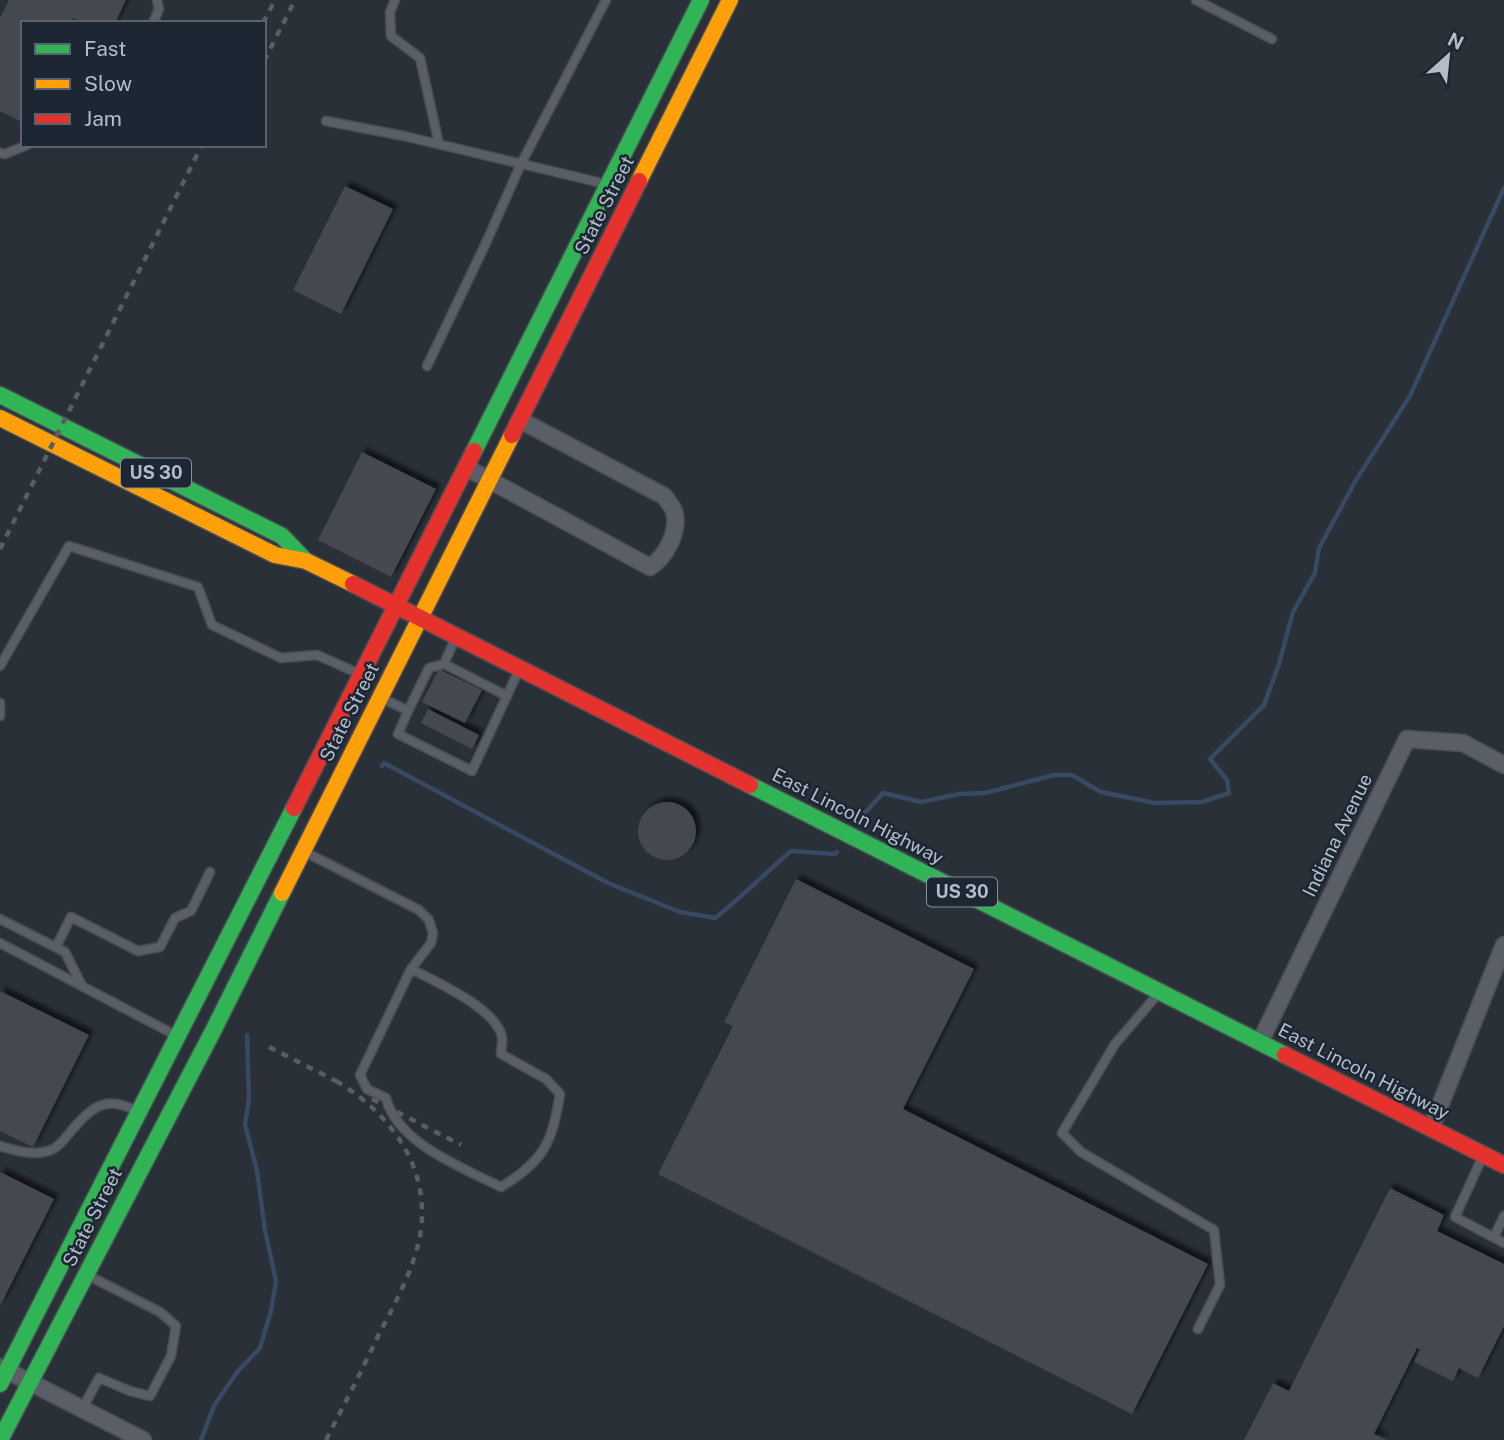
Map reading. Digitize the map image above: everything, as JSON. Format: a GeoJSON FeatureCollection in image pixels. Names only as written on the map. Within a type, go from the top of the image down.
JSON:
{"type":"FeatureCollection","features":[{"type":"Feature","properties":{"kind":"street","name":"State Street"},"geometry":{"type":"LineString","coordinates":[[2,1374],[397,607],[701,0]]}},
{"type":"Feature","properties":{"kind":"street","name":"State Street"},"geometry":{"type":"LineString","coordinates":[[0,1440],[303,851],[730,0]]}},
{"type":"Feature","properties":{"kind":"street","name":"East Lincoln Highway"},"geometry":{"type":"LineString","coordinates":[[0,395],[282,536],[306,561]]}},
{"type":"Feature","properties":{"kind":"street","name":"East Lincoln Highway"},"geometry":{"type":"LineString","coordinates":[[0,418],[275,555],[306,561],[1504,1165]]}},
{"type":"Feature","properties":{"kind":"street"},"geometry":{"type":"LineString","coordinates":[[467,468],[650,567],[659,561],[676,529],[674,512],[664,496],[520,420]]}},
{"type":"Feature","properties":{"kind":"street","name":"Indiana Avenue"},"geometry":{"type":"LineString","coordinates":[[1260,1042],[1407,739],[1463,743],[1504,765]]}},
{"type":"Feature","properties":{"kind":"street"},"geometry":{"type":"LineString","coordinates":[[1431,1128],[1504,945]]}},
{"type":"Feature","properties":{"kind":"street"},"geometry":{"type":"LineString","coordinates":[[2,1374],[30,1382],[142,1440]]}},
{"type":"Feature","properties":{"kind":"lane"},"geometry":{"type":"LineString","coordinates":[[154,21],[159,9],[157,0]]}},
{"type":"Feature","properties":{"kind":"lane"},"geometry":{"type":"LineString","coordinates":[[395,0],[390,12],[391,36],[420,58],[439,144]]}},
{"type":"Feature","properties":{"kind":"lane"},"geometry":{"type":"LineString","coordinates":[[427,366],[520,164],[606,0]]}},
{"type":"Feature","properties":{"kind":"lane"},"geometry":{"type":"LineString","coordinates":[[1195,0],[1272,39]]}},
{"type":"Feature","properties":{"kind":"lane"},"geometry":{"type":"LineString","coordinates":[[326,121],[439,144],[608,185]]}},
{"type":"Feature","properties":{"kind":"lane"},"geometry":{"type":"LineString","coordinates":[[0,153],[5,154],[22,147]]}},
{"type":"Feature","properties":{"kind":"lane"},"geometry":{"type":"LineString","coordinates":[[0,666],[69,546],[198,587],[212,625],[281,658],[317,655],[362,675]]}},
{"type":"Feature","properties":{"kind":"lane"},"geometry":{"type":"LineString","coordinates":[[444,664],[456,637]]}},
{"type":"Feature","properties":{"kind":"lane"},"geometry":{"type":"LineString","coordinates":[[507,696],[444,664],[429,668],[398,734],[472,771],[520,669]]}},
{"type":"Feature","properties":{"kind":"lane"},"geometry":{"type":"LineString","coordinates":[[380,697],[408,711]]}},
{"type":"Feature","properties":{"kind":"lane"},"geometry":{"type":"LineString","coordinates":[[0,703],[0,716]]}},
{"type":"Feature","properties":{"kind":"lane"},"geometry":{"type":"LineString","coordinates":[[303,851],[419,910],[429,920],[433,933],[431,943],[411,969],[360,1075],[367,1089],[386,1098],[395,1120],[408,1134],[462,1168],[501,1187],[526,1172],[539,1157],[555,1129],[560,1094],[546,1079],[501,1054],[502,1036],[494,1023],[472,1002],[411,969]]}},
{"type":"Feature","properties":{"kind":"lane"},"geometry":{"type":"LineString","coordinates":[[56,947],[71,917],[138,951],[160,947],[174,918],[191,911],[210,872]]}},
{"type":"Feature","properties":{"kind":"lane"},"geometry":{"type":"LineString","coordinates":[[0,919],[65,951],[82,986]]}},
{"type":"Feature","properties":{"kind":"lane"},"geometry":{"type":"LineString","coordinates":[[0,943],[178,1036]]}},
{"type":"Feature","properties":{"kind":"lane"},"geometry":{"type":"LineString","coordinates":[[1160,992],[1115,1044],[1062,1133],[1082,1152],[1214,1230],[1220,1285],[1198,1329]]}},
{"type":"Feature","properties":{"kind":"lane"},"geometry":{"type":"LineString","coordinates":[[0,1146],[30,1153],[52,1150],[61,1144],[81,1118],[101,1105],[116,1102],[139,1112]]}},
{"type":"Feature","properties":{"kind":"lane"},"geometry":{"type":"LineString","coordinates":[[1484,1155],[1455,1217],[1504,1242]]}},
{"type":"Feature","properties":{"kind":"lane"},"geometry":{"type":"LineString","coordinates":[[1494,1237],[1504,1216]]}},
{"type":"Feature","properties":{"kind":"lane"},"geometry":{"type":"LineString","coordinates":[[82,1409],[99,1378],[150,1396],[171,1356],[176,1326],[160,1312],[86,1275]]}},
{"type":"Feature","properties":{"kind":"building"},"geometry":{"type":"Polygon","coordinates":[[[9,0],[126,0],[116,21],[79,21],[73,18],[72,21],[21,21],[21,122],[0,111],[0,18],[9,0]]]}},
{"type":"Feature","properties":{"kind":"building"},"geometry":{"type":"Polygon","coordinates":[[[345,186],[393,209],[341,314],[293,290],[345,186]]]}},
{"type":"Feature","properties":{"kind":"building"},"geometry":{"type":"Polygon","coordinates":[[[362,452],[436,489],[391,577],[318,540],[362,452]]]}},
{"type":"Feature","properties":{"kind":"building"},"geometry":{"type":"Polygon","coordinates":[[[439,669],[482,690],[465,723],[422,702],[439,669]]]}},
{"type":"Feature","properties":{"kind":"building"},"geometry":{"type":"Polygon","coordinates":[[[428,709],[479,735],[472,749],[421,723],[428,709]]]}},
{"type":"Feature","properties":{"kind":"building"},"geometry":{"type":"Polygon","coordinates":[[[661,802],[673,802],[688,810],[696,825],[696,837],[688,852],[673,860],[661,860],[646,852],[638,837],[638,825],[646,810],[661,802]]]}},
{"type":"Feature","properties":{"kind":"building"},"geometry":{"type":"Polygon","coordinates":[[[796,879],[974,969],[903,1109],[1208,1264],[1132,1414],[658,1174],[733,1026],[724,1022],[796,879]]]}},
{"type":"Feature","properties":{"kind":"building"},"geometry":{"type":"Polygon","coordinates":[[[0,991],[89,1035],[33,1147],[0,1131],[0,991]]]}},
{"type":"Feature","properties":{"kind":"building"},"geometry":{"type":"Polygon","coordinates":[[[0,1172],[54,1199],[0,1306],[0,1172]]]}},
{"type":"Feature","properties":{"kind":"building"},"geometry":{"type":"Polygon","coordinates":[[[1390,1188],[1444,1215],[1437,1231],[1504,1264],[1504,1326],[1478,1378],[1459,1368],[1453,1381],[1414,1362],[1420,1349],[1417,1348],[1374,1434],[1387,1440],[1244,1440],[1273,1383],[1289,1391],[1390,1188]]]}},
{"type":"Feature","properties":{"kind":"waterway"},"geometry":{"type":"LineString","coordinates":[[861,817],[883,793],[921,802],[959,794],[985,793],[1054,775],[1072,775],[1101,792],[1155,803],[1202,802],[1229,793],[1227,780],[1210,759],[1264,705],[1279,664],[1293,612],[1315,573],[1319,548],[1356,480],[1410,396],[1504,188]]}},
{"type":"Feature","properties":{"kind":"waterway"},"geometry":{"type":"LineString","coordinates":[[382,766],[384,763],[608,883],[680,912],[715,918],[791,851],[837,852]]}},
{"type":"Feature","properties":{"kind":"waterway"},"geometry":{"type":"LineString","coordinates":[[201,1440],[214,1406],[238,1371],[260,1348],[271,1311],[276,1281],[265,1230],[257,1171],[245,1124],[249,1099],[247,1035]]}},
{"type":"Feature","properties":{"kind":"railway"},"geometry":{"type":"LineString","coordinates":[[264,21],[275,0]]}},
{"type":"Feature","properties":{"kind":"railway"},"geometry":{"type":"LineString","coordinates":[[266,57],[295,0]]}},
{"type":"Feature","properties":{"kind":"railway"},"geometry":{"type":"LineString","coordinates":[[0,549],[201,147]]}},
{"type":"Feature","properties":{"kind":"railway"},"geometry":{"type":"LineString","coordinates":[[269,1047],[344,1085]]}},
{"type":"Feature","properties":{"kind":"railway"},"geometry":{"type":"LineString","coordinates":[[326,1440],[407,1277],[419,1241],[422,1215],[414,1168],[404,1147],[375,1110],[336,1081]]}},
{"type":"Feature","properties":{"kind":"railway"},"geometry":{"type":"LineString","coordinates":[[372,1099],[461,1145]]}},
{"type":"Feature","properties":{"kind":"traffic: fast"},"geometry":{"type":"LineString","coordinates":[[474,451],[701,0]]}},
{"type":"Feature","properties":{"kind":"traffic: fast"},"geometry":{"type":"LineString","coordinates":[[0,395],[282,536],[306,561]]}},
{"type":"Feature","properties":{"kind":"traffic: fast"},"geometry":{"type":"LineString","coordinates":[[750,785],[1285,1055]]}},
{"type":"Feature","properties":{"kind":"traffic: fast"},"geometry":{"type":"LineString","coordinates":[[0,1384],[294,808]]}},
{"type":"Feature","properties":{"kind":"traffic: fast"},"geometry":{"type":"LineString","coordinates":[[0,1440],[282,893]]}},
{"type":"Feature","properties":{"kind":"traffic: slow"},"geometry":{"type":"LineString","coordinates":[[639,181],[730,0]]}},
{"type":"Feature","properties":{"kind":"traffic: slow"},"geometry":{"type":"LineString","coordinates":[[0,418],[275,555],[306,561],[353,584]]}},
{"type":"Feature","properties":{"kind":"traffic: slow"},"geometry":{"type":"LineString","coordinates":[[282,893],[512,435]]}},
{"type":"Feature","properties":{"kind":"traffic: jam"},"geometry":{"type":"LineString","coordinates":[[512,435],[639,181]]}},
{"type":"Feature","properties":{"kind":"traffic: jam"},"geometry":{"type":"LineString","coordinates":[[294,808],[474,451]]}},
{"type":"Feature","properties":{"kind":"traffic: jam"},"geometry":{"type":"LineString","coordinates":[[353,584],[750,785]]}},
{"type":"Feature","properties":{"kind":"traffic: jam"},"geometry":{"type":"LineString","coordinates":[[1285,1055],[1504,1165]]}}]}
